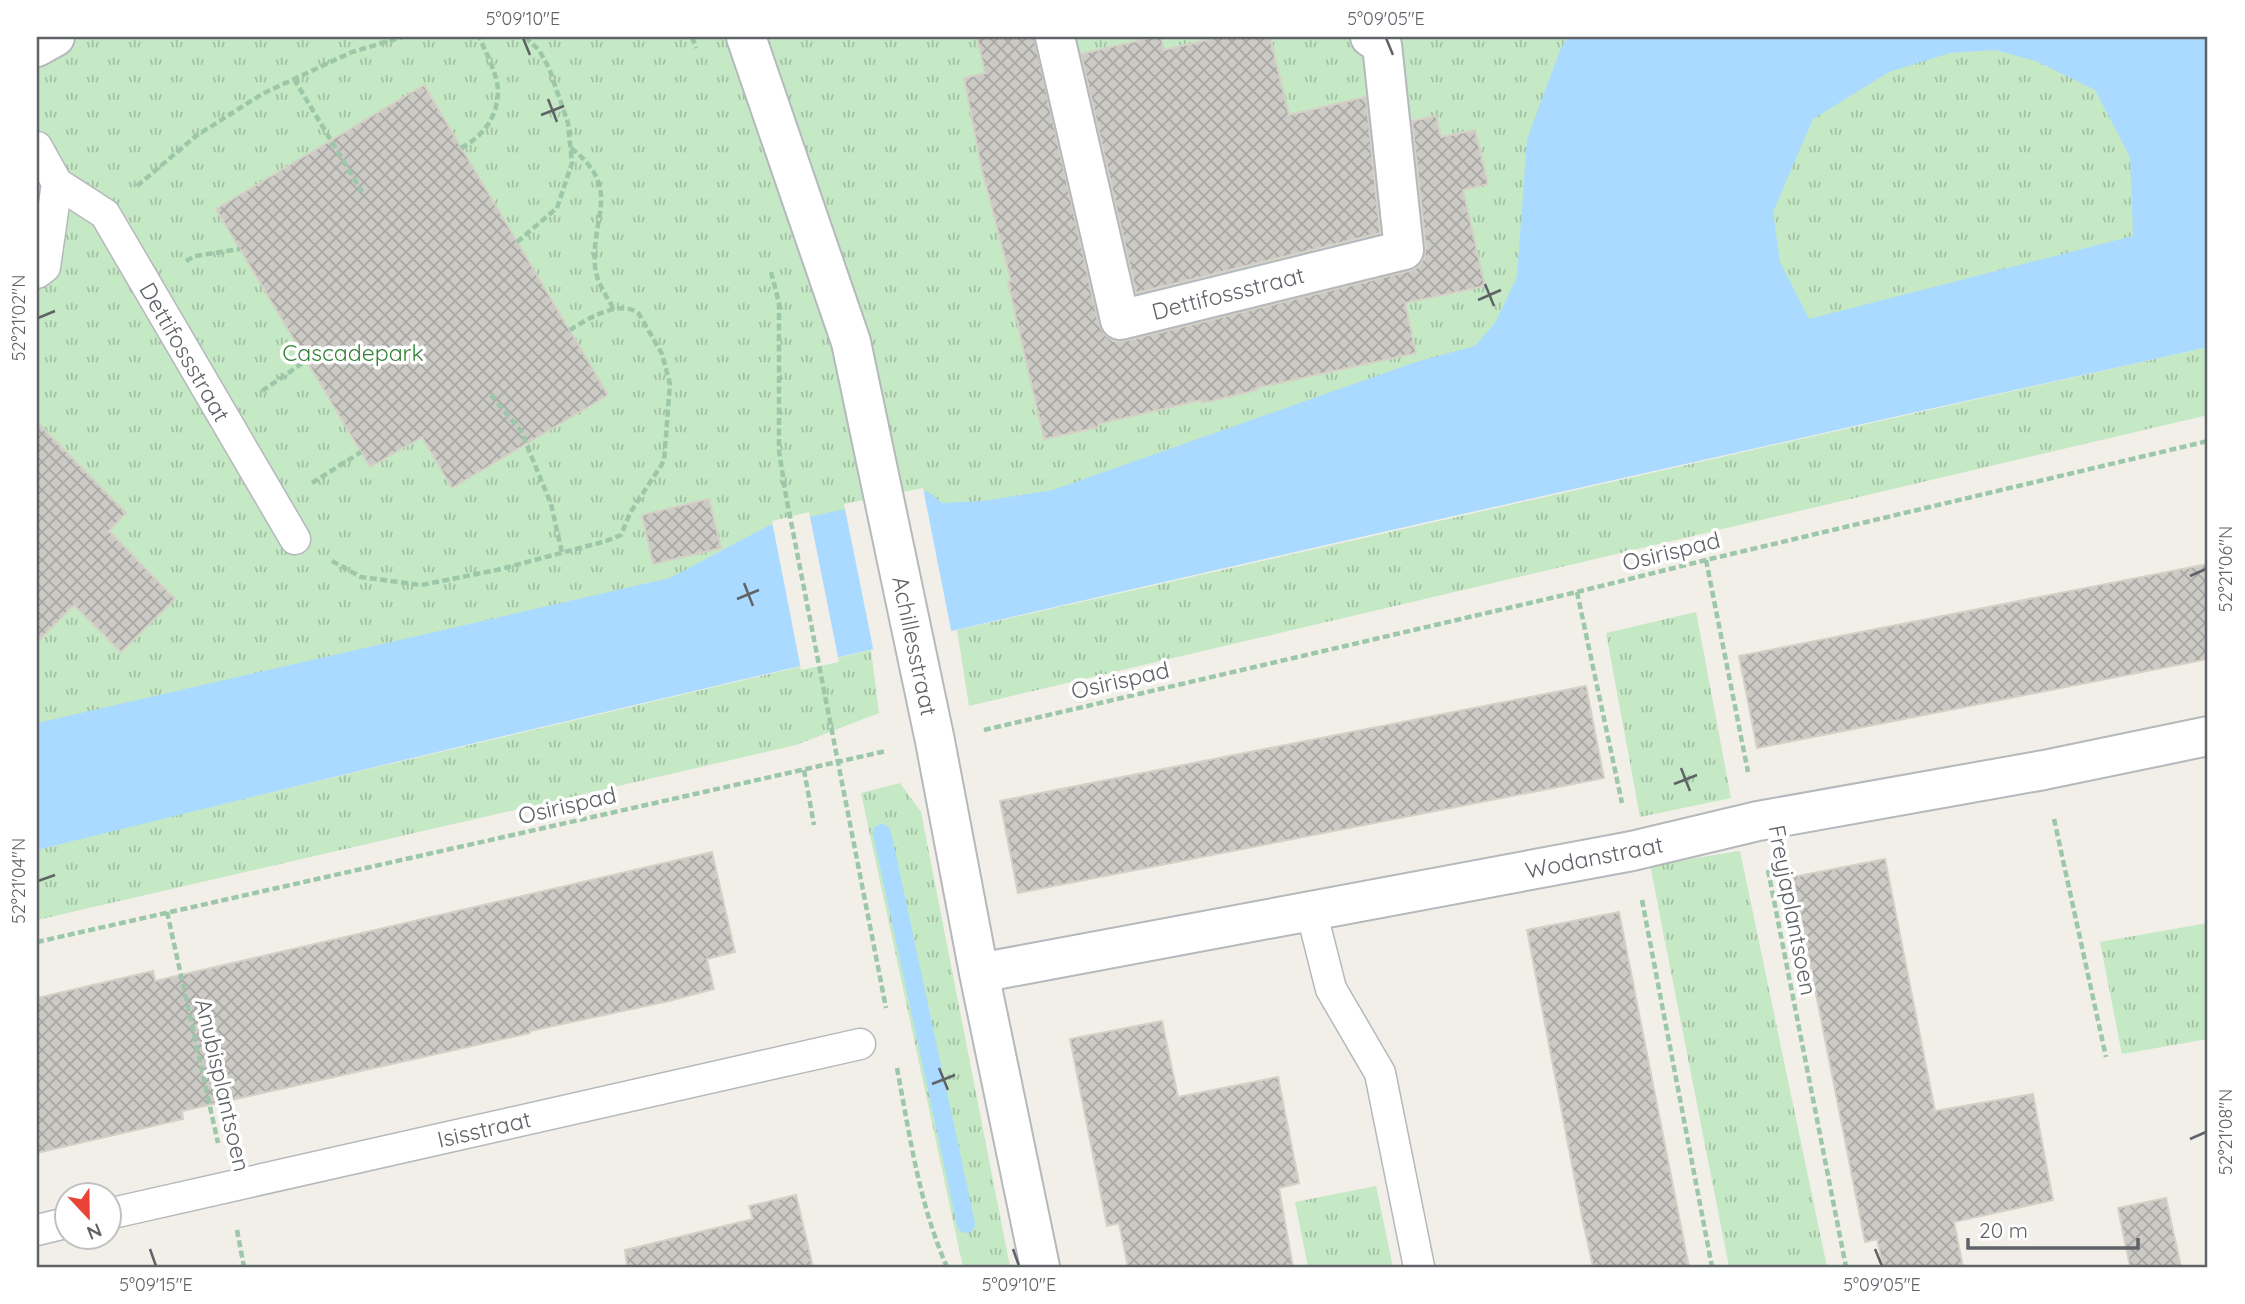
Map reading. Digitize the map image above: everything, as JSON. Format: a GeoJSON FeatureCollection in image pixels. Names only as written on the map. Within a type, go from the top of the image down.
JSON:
{"type":"FeatureCollection","features":[{"type":"Feature","properties":{"kind":"street"},"geometry":{"type":"LineString","coordinates":[[37,47],[55,37]]}},
{"type":"Feature","properties":{"kind":"street","name":"Achillesstraat"},"geometry":{"type":"LineString","coordinates":[[746,37],[851,342],[880,471],[935,741],[978,973],[1040,1267]]}},
{"type":"Feature","properties":{"kind":"street","name":"Dettifossstraat"},"geometry":{"type":"LineString","coordinates":[[1055,37],[1120,320],[1404,250],[1382,45],[1370,37]]}},
{"type":"Feature","properties":{"kind":"street","name":"Wodanstraat"},"geometry":{"type":"LineString","coordinates":[[978,973],[1632,851],[1758,821],[2044,770],[2208,736]]}},
{"type":"Feature","properties":{"kind":"lane","name":"Dettifossstraat"},"geometry":{"type":"LineString","coordinates":[[37,147],[57,183],[104,214],[295,539]]}},
{"type":"Feature","properties":{"kind":"lane"},"geometry":{"type":"LineString","coordinates":[[37,272],[45,267],[57,183]]}},
{"type":"Feature","properties":{"kind":"lane"},"geometry":{"type":"LineString","coordinates":[[1311,910],[1331,989],[1380,1073],[1419,1267]]}},
{"type":"Feature","properties":{"kind":"lane","name":"Isisstraat"},"geometry":{"type":"LineString","coordinates":[[122,1211],[860,1044]]}},
{"type":"Feature","properties":{"kind":"path"},"geometry":{"type":"LineString","coordinates":[[104,214],[196,136],[262,94],[352,52],[402,37]]}},
{"type":"Feature","properties":{"kind":"path"},"geometry":{"type":"LineString","coordinates":[[461,148],[476,141],[494,114],[498,88],[479,37]]}},
{"type":"Feature","properties":{"kind":"path"},"geometry":{"type":"LineString","coordinates":[[517,242],[556,208],[572,163],[568,123],[549,68],[539,50],[525,37]]}},
{"type":"Feature","properties":{"kind":"path"},"geometry":{"type":"LineString","coordinates":[[692,37],[696,50]]}},
{"type":"Feature","properties":{"kind":"path"},"geometry":{"type":"LineString","coordinates":[[294,79],[362,192]]}},
{"type":"Feature","properties":{"kind":"path"},"geometry":{"type":"LineString","coordinates":[[570,147],[589,165],[601,187],[602,204],[594,267],[598,283],[614,310]]}},
{"type":"Feature","properties":{"kind":"path"},"geometry":{"type":"LineString","coordinates":[[145,283],[195,256],[240,249]]}},
{"type":"Feature","properties":{"kind":"path"},"geometry":{"type":"LineString","coordinates":[[770,266],[779,303],[779,451],[786,496],[888,1021]]}},
{"type":"Feature","properties":{"kind":"path"},"geometry":{"type":"LineString","coordinates":[[295,539],[360,577],[421,585],[497,570],[621,535],[630,513],[664,461],[670,384],[662,354],[634,309],[628,307],[614,310],[590,318],[570,330]]}},
{"type":"Feature","properties":{"kind":"path"},"geometry":{"type":"LineString","coordinates":[[223,417],[307,360]]}},
{"type":"Feature","properties":{"kind":"path"},"geometry":{"type":"LineString","coordinates":[[491,395],[521,431],[551,504],[562,553]]}},
{"type":"Feature","properties":{"kind":"path","name":"Osirispad"},"geometry":{"type":"LineString","coordinates":[[37,942],[935,741],[1577,592],[2208,441]]}},
{"type":"Feature","properties":{"kind":"path"},"geometry":{"type":"LineString","coordinates":[[276,506],[361,452]]}},
{"type":"Feature","properties":{"kind":"path","name":"Freyjaplantsoen"},"geometry":{"type":"LineString","coordinates":[[1706,560],[1846,1267]]}},
{"type":"Feature","properties":{"kind":"path"},"geometry":{"type":"LineString","coordinates":[[1577,592],[1632,851],[1712,1267]]}},
{"type":"Feature","properties":{"kind":"path"},"geometry":{"type":"LineString","coordinates":[[804,770],[814,825]]}},
{"type":"Feature","properties":{"kind":"path"},"geometry":{"type":"LineString","coordinates":[[2044,770],[2106,1057]]}},
{"type":"Feature","properties":{"kind":"path","name":"Anubisplantsoen"},"geometry":{"type":"LineString","coordinates":[[167,912],[244,1267]]}},
{"type":"Feature","properties":{"kind":"path"},"geometry":{"type":"LineString","coordinates":[[896,1063],[923,1199],[947,1267]]}},
{"type":"Feature","properties":{"kind":"green space","name":"Cascadepark"},"geometry":{"type":"Polygon","coordinates":[[[37,37],[2208,37],[2208,235],[37,739],[37,37]]]}},
{"type":"Feature","properties":{"kind":"green space"},"geometry":{"type":"Polygon","coordinates":[[[2208,347],[2208,415],[969,706],[957,630],[2208,347]]]}},
{"type":"Feature","properties":{"kind":"green space"},"geometry":{"type":"Polygon","coordinates":[[[1696,612],[1731,798],[1640,817],[1606,633],[1696,612]]]}},
{"type":"Feature","properties":{"kind":"green space"},"geometry":{"type":"Polygon","coordinates":[[[871,650],[879,713],[796,745],[37,920],[37,850],[871,650]]]}},
{"type":"Feature","properties":{"kind":"green space"},"geometry":{"type":"Polygon","coordinates":[[[900,783],[921,812],[1010,1267],[963,1267],[861,793],[900,783]]]}},
{"type":"Feature","properties":{"kind":"green space"},"geometry":{"type":"Polygon","coordinates":[[[1740,851],[1827,1267],[1729,1267],[1650,865],[1740,851]]]}},
{"type":"Feature","properties":{"kind":"green space"},"geometry":{"type":"Polygon","coordinates":[[[2208,923],[2208,1039],[2122,1054],[2100,942],[2208,923]]]}},
{"type":"Feature","properties":{"kind":"green space"},"geometry":{"type":"Polygon","coordinates":[[[1376,1186],[1393,1267],[1308,1267],[1295,1202],[1376,1186]]]}},
{"type":"Feature","properties":{"kind":"water"},"geometry":{"type":"Polygon","coordinates":[[[1568,37],[2208,37],[2208,347],[850,654],[37,850],[37,723],[670,578],[768,526],[927,491],[942,503],[982,501],[1053,490],[1416,362],[1475,346],[1495,323],[1517,277],[1527,139],[1561,48],[1568,37]],[[1995,50],[1950,53],[1889,72],[1813,119],[1773,212],[1780,262],[1809,319],[2133,236],[2130,157],[2095,90],[2036,61],[1995,50]]]}},
{"type":"Feature","properties":{"kind":"pier"},"geometry":{"type":"Polygon","coordinates":[[[923,488],[952,635],[874,653],[844,504],[923,488]]]}},
{"type":"Feature","properties":{"kind":"pier"},"geometry":{"type":"Polygon","coordinates":[[[809,512],[839,662],[801,670],[772,521],[809,512]]]}},
{"type":"Feature","properties":{"kind":"building"},"geometry":{"type":"Polygon","coordinates":[[[977,37],[1034,37],[1099,325],[1104,334],[1113,341],[1125,341],[1418,267],[1426,248],[1412,121],[1436,116],[1441,137],[1475,130],[1488,184],[1463,190],[1485,286],[1405,303],[1416,353],[1256,388],[1257,390],[1202,403],[1201,400],[1044,439],[1008,282],[1011,281],[982,170],[964,78],[985,73],[977,37]]]}},
{"type":"Feature","properties":{"kind":"building"},"geometry":{"type":"Polygon","coordinates":[[[1161,37],[1164,50],[1220,37],[1270,37],[1289,115],[1366,97],[1380,233],[1136,293],[1081,54],[1161,37]]]}},
{"type":"Feature","properties":{"kind":"building"},"geometry":{"type":"Polygon","coordinates":[[[424,85],[608,395],[452,488],[422,437],[370,467],[216,209],[424,85]]]}},
{"type":"Feature","properties":{"kind":"building"},"geometry":{"type":"Polygon","coordinates":[[[37,422],[126,513],[109,531],[175,599],[121,652],[74,605],[37,642],[37,422]]]}},
{"type":"Feature","properties":{"kind":"building"},"geometry":{"type":"Polygon","coordinates":[[[709,499],[721,548],[653,564],[642,515],[709,499]]]}},
{"type":"Feature","properties":{"kind":"building"},"geometry":{"type":"Polygon","coordinates":[[[2208,564],[2208,659],[1757,748],[1739,656],[2208,564]]]}},
{"type":"Feature","properties":{"kind":"building"},"geometry":{"type":"Polygon","coordinates":[[[1586,686],[1604,778],[1018,893],[1000,801],[1586,686]]]}},
{"type":"Feature","properties":{"kind":"building"},"geometry":{"type":"Polygon","coordinates":[[[712,852],[735,952],[707,959],[714,989],[182,1111],[183,1119],[37,1153],[37,998],[153,971],[155,981],[712,852]]]}},
{"type":"Feature","properties":{"kind":"building"},"geometry":{"type":"Polygon","coordinates":[[[1885,859],[1935,1111],[2033,1094],[2053,1200],[1954,1222],[1963,1267],[1883,1267],[1877,1239],[1865,1242],[1793,877],[1885,859]]]}},
{"type":"Feature","properties":{"kind":"building"},"geometry":{"type":"Polygon","coordinates":[[[1619,912],[1689,1267],[1593,1267],[1582,1217],[1527,930],[1619,912]]]}},
{"type":"Feature","properties":{"kind":"building"},"geometry":{"type":"Polygon","coordinates":[[[1162,1021],[1178,1097],[1278,1077],[1299,1183],[1279,1188],[1293,1267],[1128,1267],[1119,1223],[1107,1226],[1070,1039],[1162,1021]]]}},
{"type":"Feature","properties":{"kind":"building"},"geometry":{"type":"Polygon","coordinates":[[[796,1195],[813,1267],[627,1267],[625,1250],[753,1219],[749,1206],[796,1195]]]}},
{"type":"Feature","properties":{"kind":"building"},"geometry":{"type":"Polygon","coordinates":[[[2166,1198],[2181,1267],[2130,1267],[2118,1208],[2166,1198]]]}},
{"type":"Feature","properties":{"kind":"waterway"},"geometry":{"type":"LineString","coordinates":[[882,833],[966,1224]]}}]}
